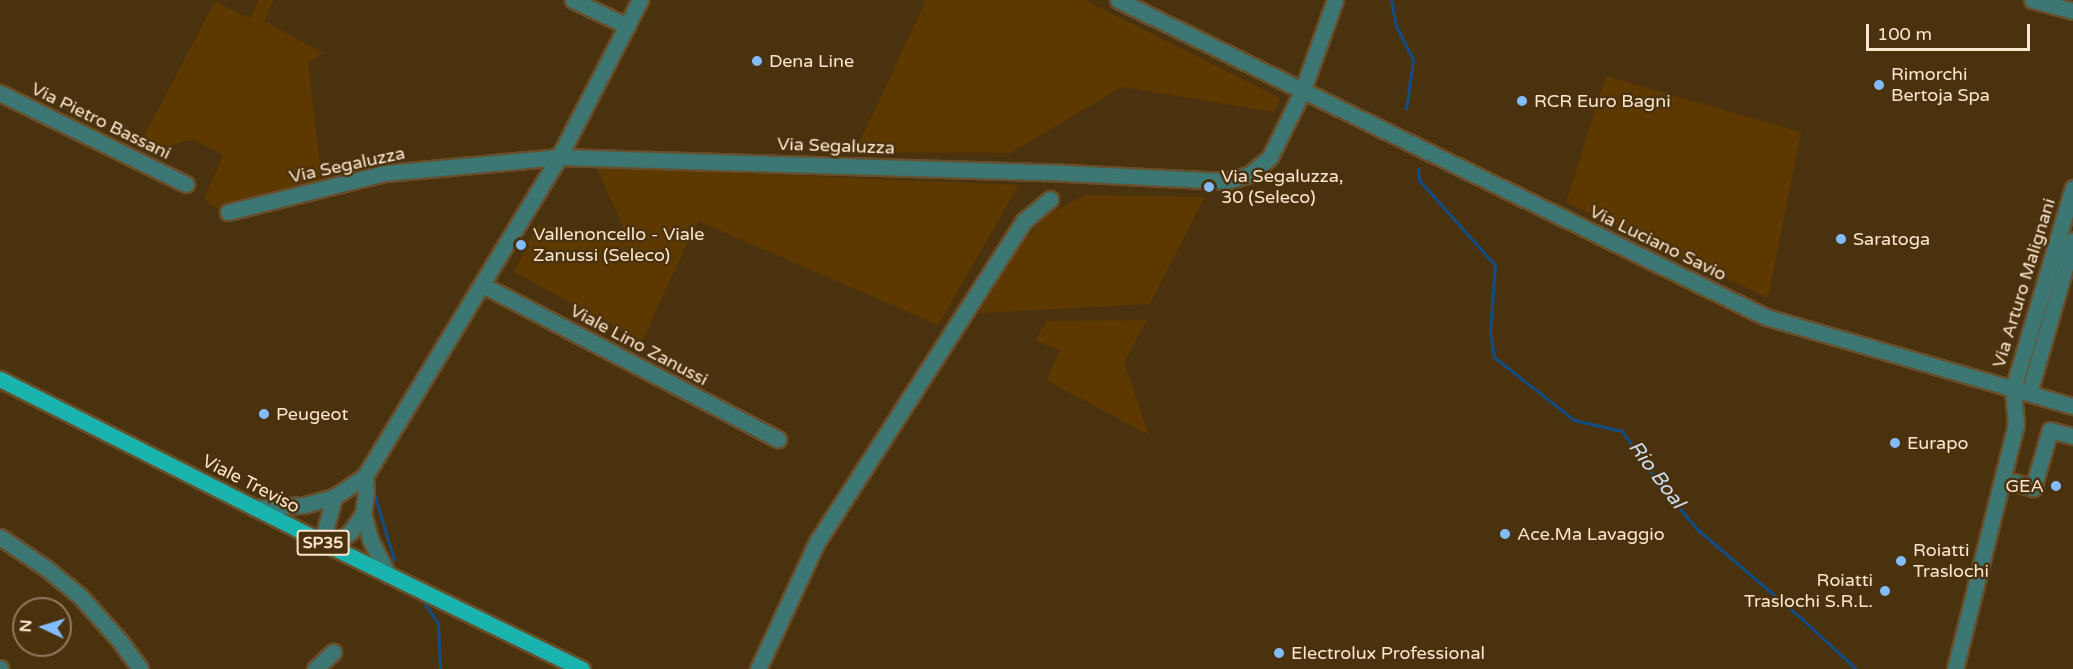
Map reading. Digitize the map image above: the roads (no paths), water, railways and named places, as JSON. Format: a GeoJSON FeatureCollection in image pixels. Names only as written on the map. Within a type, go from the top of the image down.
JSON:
{"type":"FeatureCollection","features":[{"type":"Feature","properties":{"kind":"main road","name":"Viale Treviso"},"geometry":{"type":"LineString","coordinates":[[0,379],[327,545],[582,669]]}},
{"type":"Feature","properties":{"kind":"street"},"geometry":{"type":"LineString","coordinates":[[573,0],[627,26]]}},
{"type":"Feature","properties":{"kind":"street"},"geometry":{"type":"LineString","coordinates":[[254,508],[304,505],[334,497],[364,476],[483,285],[559,157],[640,0]]}},
{"type":"Feature","properties":{"kind":"street","name":"Via Luciano Savio"},"geometry":{"type":"LineString","coordinates":[[1118,0],[1766,317],[2073,406]]}},
{"type":"Feature","properties":{"kind":"street","name":"Via Segaluzza"},"geometry":{"type":"LineString","coordinates":[[228,212],[386,173],[559,157],[1034,171],[1226,181],[1250,174],[1270,157],[1302,92],[1335,0]]}},
{"type":"Feature","properties":{"kind":"street"},"geometry":{"type":"LineString","coordinates":[[2032,0],[2073,11]]}},
{"type":"Feature","properties":{"kind":"street","name":"Via Pietro Bassani"},"geometry":{"type":"LineString","coordinates":[[0,93],[186,184]]}},
{"type":"Feature","properties":{"kind":"street","name":"Via Arturo Malignani"},"geometry":{"type":"LineString","coordinates":[[2013,389],[2073,188]]}},
{"type":"Feature","properties":{"kind":"street"},"geometry":{"type":"LineString","coordinates":[[758,669],[817,542],[1024,221],[1050,199]]}},
{"type":"Feature","properties":{"kind":"street","name":"Via Arturo Malignani"},"geometry":{"type":"LineString","coordinates":[[2032,394],[2073,240]]}},
{"type":"Feature","properties":{"kind":"street","name":"Viale Lino Zanussi"},"geometry":{"type":"LineString","coordinates":[[483,285],[778,439]]}},
{"type":"Feature","properties":{"kind":"street"},"geometry":{"type":"LineString","coordinates":[[2013,389],[2016,424]]}},
{"type":"Feature","properties":{"kind":"street"},"geometry":{"type":"LineString","coordinates":[[1955,669],[2016,424],[2032,394]]}},
{"type":"Feature","properties":{"kind":"street"},"geometry":{"type":"LineString","coordinates":[[2014,482],[2033,489],[2050,430],[2073,436]]}},
{"type":"Feature","properties":{"kind":"street"},"geometry":{"type":"LineString","coordinates":[[364,476],[366,492],[363,514],[370,539],[388,575]]}},
{"type":"Feature","properties":{"kind":"street"},"geometry":{"type":"LineString","coordinates":[[327,545],[334,497]]}},
{"type":"Feature","properties":{"kind":"street"},"geometry":{"type":"LineString","coordinates":[[327,545],[351,531],[363,514]]}},
{"type":"Feature","properties":{"kind":"street"},"geometry":{"type":"LineString","coordinates":[[0,537],[46,568],[80,596],[120,641],[140,669]]}},
{"type":"Feature","properties":{"kind":"street"},"geometry":{"type":"LineString","coordinates":[[315,669],[333,652]]}},
{"type":"Feature","properties":{"kind":"waterway","name":"Rio Boal"},"geometry":{"type":"LineString","coordinates":[[1391,0],[1396,26],[1413,60],[1406,109]]}},
{"type":"Feature","properties":{"kind":"waterway","name":"Rio Boal"},"geometry":{"type":"LineString","coordinates":[[1418,169],[1419,180],[1495,265],[1490,332],[1494,357],[1574,420],[1622,431],[1660,485],[1697,529],[1801,618],[1856,669]]}},
{"type":"Feature","properties":{"kind":"waterway"},"geometry":{"type":"LineString","coordinates":[[373,490],[394,560]]}},
{"type":"Feature","properties":{"kind":"waterway"},"geometry":{"type":"LineString","coordinates":[[421,598],[438,623],[440,669]]}},
{"type":"Feature","properties":{"kind":"place","name":"Dena Line"},"geometry":{"type":"Point","coordinates":[757,61]}},
{"type":"Feature","properties":{"kind":"place","name":"Rimorchi Bertoja Spa"},"geometry":{"type":"Point","coordinates":[1879,85]}},
{"type":"Feature","properties":{"kind":"place","name":"RCR Euro Bagni"},"geometry":{"type":"Point","coordinates":[1522,101]}},
{"type":"Feature","properties":{"kind":"place","name":"Via Segaluzza, 30 (Seleco)"},"geometry":{"type":"Point","coordinates":[1209,187]}},
{"type":"Feature","properties":{"kind":"place","name":"Saratoga"},"geometry":{"type":"Point","coordinates":[1841,239]}},
{"type":"Feature","properties":{"kind":"place","name":"Vallenoncello - Viale Zanussi (Seleco)"},"geometry":{"type":"Point","coordinates":[521,245]}},
{"type":"Feature","properties":{"kind":"place","name":"Peugeot"},"geometry":{"type":"Point","coordinates":[264,414]}},
{"type":"Feature","properties":{"kind":"place","name":"Eurapo"},"geometry":{"type":"Point","coordinates":[1895,443]}},
{"type":"Feature","properties":{"kind":"place","name":"GEA"},"geometry":{"type":"Point","coordinates":[2056,486]}},
{"type":"Feature","properties":{"kind":"place","name":"Ace.Ma Lavaggio"},"geometry":{"type":"Point","coordinates":[1505,534]}},
{"type":"Feature","properties":{"kind":"place","name":"Roiatti Traslochi"},"geometry":{"type":"Point","coordinates":[1901,561]}},
{"type":"Feature","properties":{"kind":"place","name":"Roiatti Traslochi S.R.L."},"geometry":{"type":"Point","coordinates":[1885,591]}},
{"type":"Feature","properties":{"kind":"place","name":"Electrolux Professional"},"geometry":{"type":"Point","coordinates":[1279,653]}}]}
